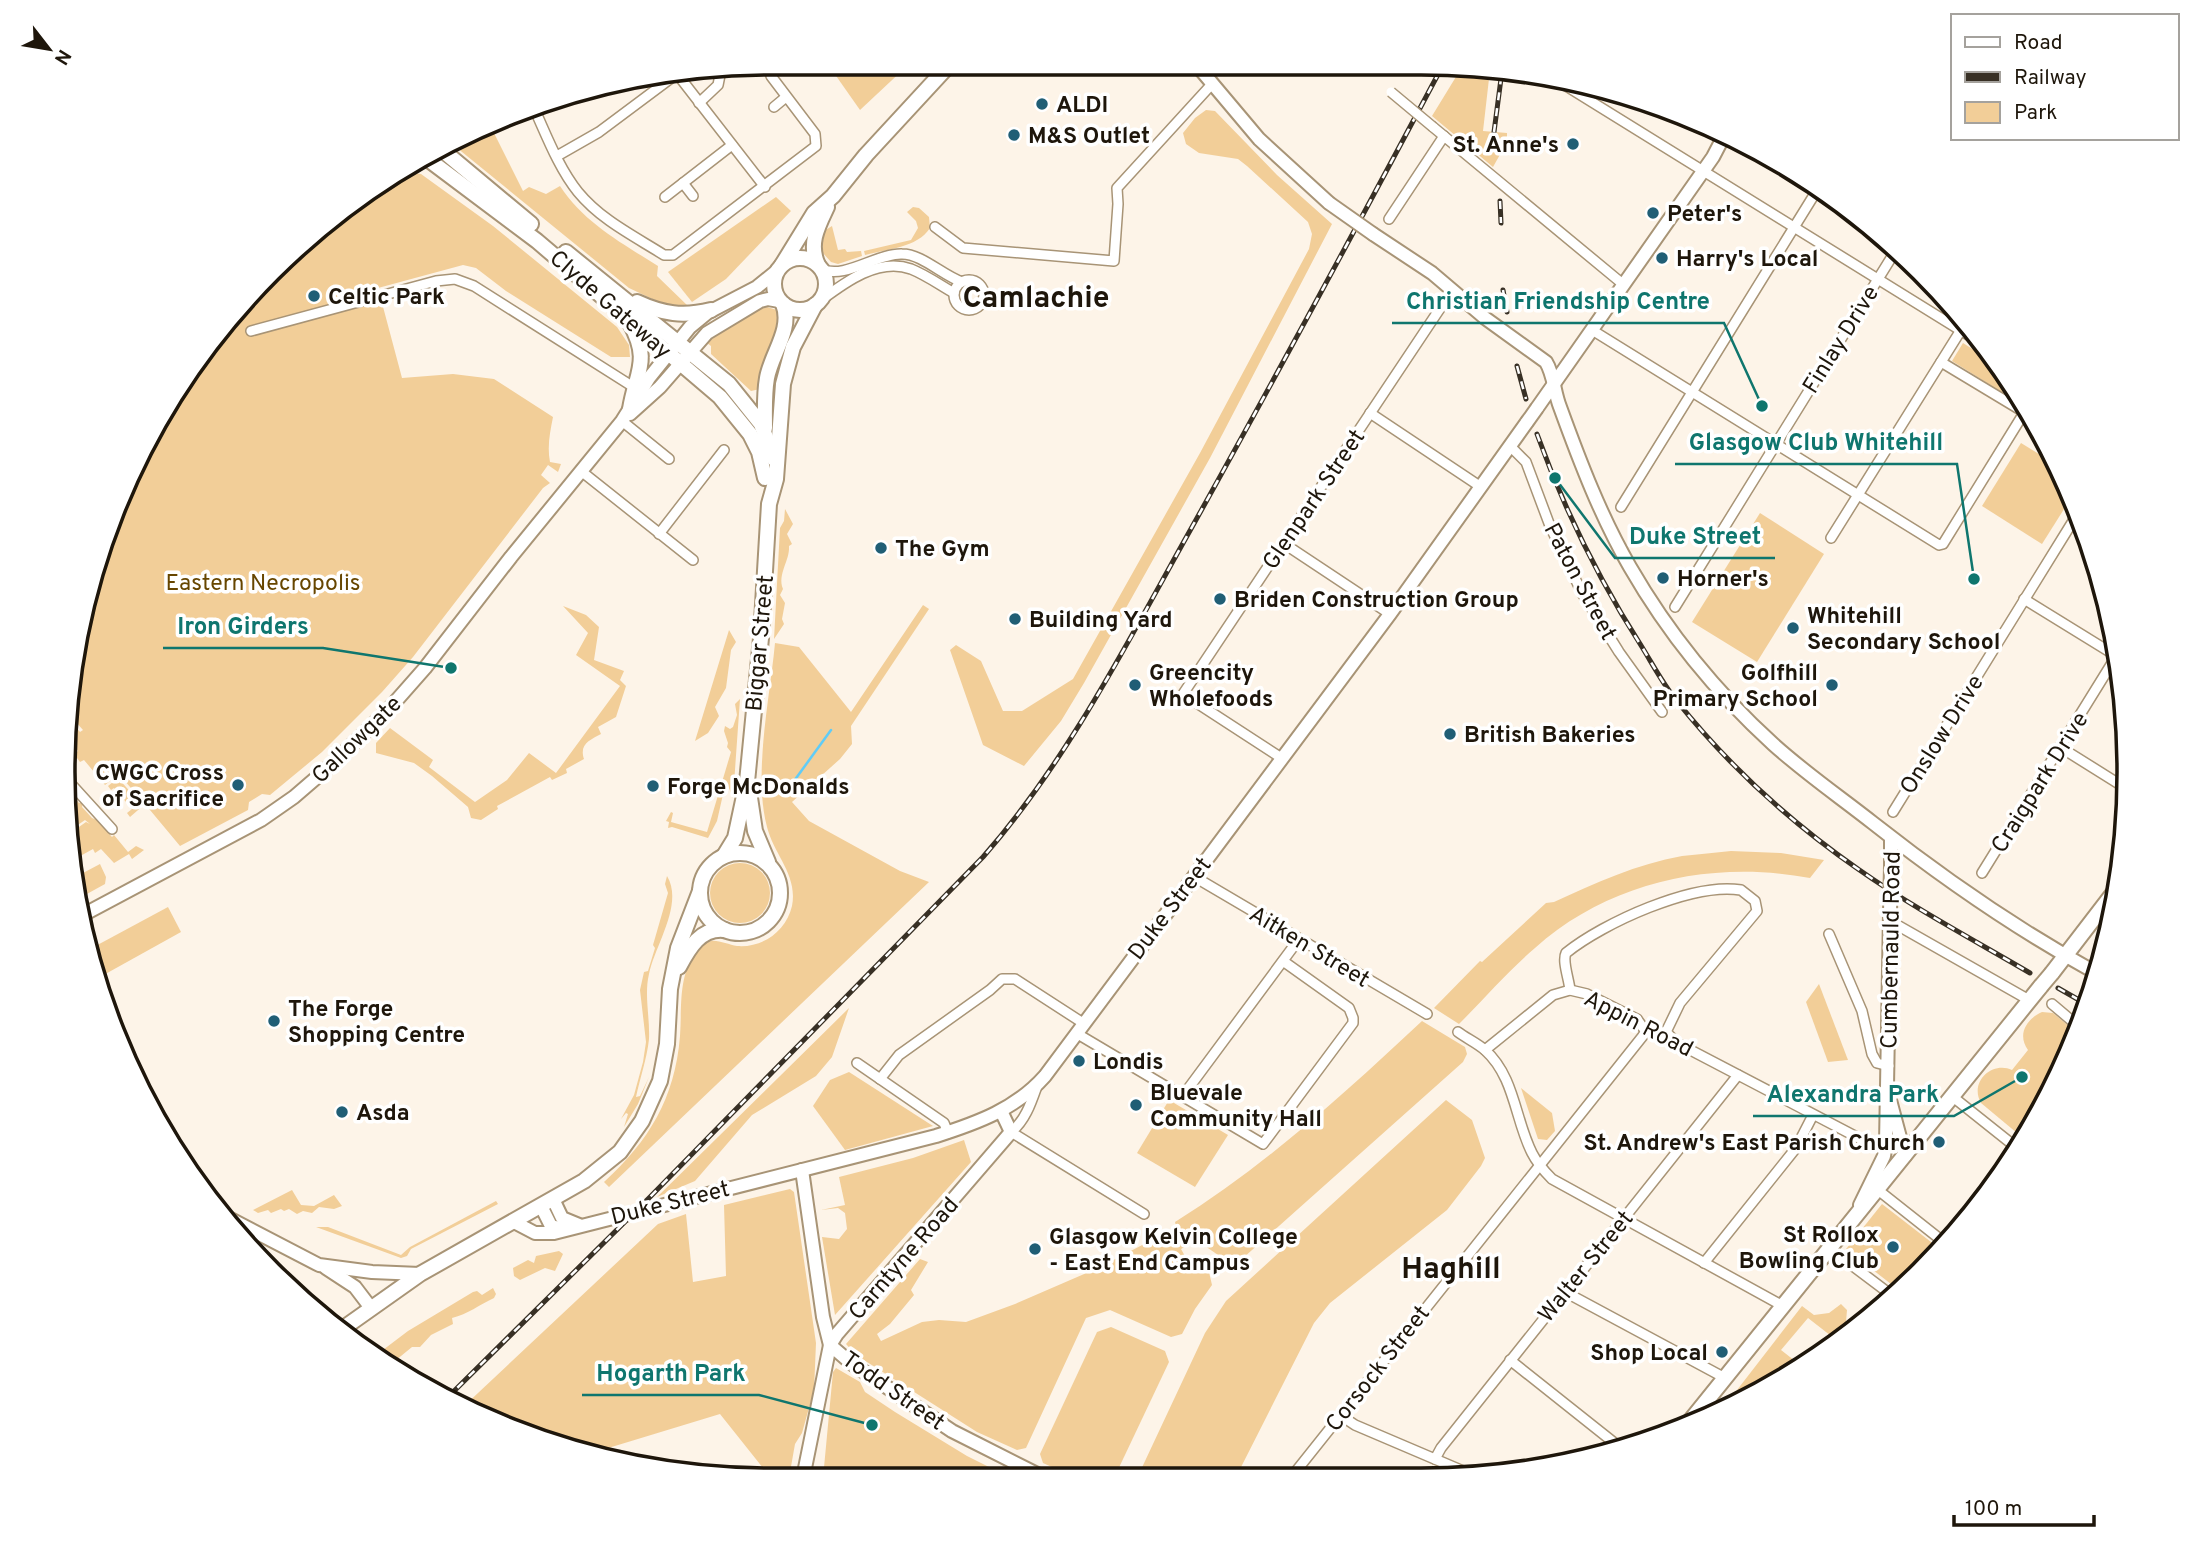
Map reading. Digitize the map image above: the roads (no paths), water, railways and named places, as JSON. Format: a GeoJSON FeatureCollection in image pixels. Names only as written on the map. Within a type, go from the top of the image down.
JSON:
{"type":"FeatureCollection","features":[{"type":"Feature","properties":{"kind":"main road","name":"Gallowgate"},"geometry":{"type":"LineString","coordinates":[[780,268],[805,226],[940,75]]}},
{"type":"Feature","properties":{"kind":"main road","name":"Clyde Gateway"},"geometry":{"type":"LineString","coordinates":[[449,155],[617,293],[679,352],[739,419],[755,445],[765,478]]}},
{"type":"Feature","properties":{"kind":"main road","name":"Clyde Gateway"},"geometry":{"type":"LineString","coordinates":[[433,163],[537,241],[626,316],[741,397],[765,432],[777,468]]}},
{"type":"Feature","properties":{"kind":"main road","name":"Gallowgate"},"geometry":{"type":"LineString","coordinates":[[820,267],[814,251],[816,232],[833,196]]}},
{"type":"Feature","properties":{"kind":"main road"},"geometry":{"type":"LineString","coordinates":[[797,258],[807,259],[820,267],[826,284],[818,303],[798,310],[781,302],[774,283],[780,268],[797,258]]}},
{"type":"Feature","properties":{"kind":"main road"},"geometry":{"type":"LineString","coordinates":[[617,293],[667,313],[687,315],[712,310]]}},
{"type":"Feature","properties":{"kind":"main road","name":"Biggar Street"},"geometry":{"type":"LineString","coordinates":[[769,504],[765,478],[767,379],[783,334],[786,316],[781,302]]}},
{"type":"Feature","properties":{"kind":"main road","name":"Biggar Street"},"geometry":{"type":"LineString","coordinates":[[724,856],[735,838],[747,782],[761,638],[769,504],[777,468],[786,370],[793,347],[818,303]]}},
{"type":"Feature","properties":{"kind":"main road"},"geometry":{"type":"LineString","coordinates":[[626,316],[637,339],[641,370],[626,415]]}},
{"type":"Feature","properties":{"kind":"main road","name":"Biggar Street"},"geometry":{"type":"LineString","coordinates":[[747,782],[755,831],[768,864]]}},
{"type":"Feature","properties":{"kind":"main road"},"geometry":{"type":"LineString","coordinates":[[349,1324],[420,1274],[584,1181],[609,1162],[627,1143],[642,1121],[663,1069],[671,980],[678,948],[705,873],[724,856],[747,853],[762,859],[774,871],[780,886],[779,906],[774,915],[756,930],[742,933],[711,931],[697,939],[671,980]]}},
{"type":"Feature","properties":{"kind":"main road"},"geometry":{"type":"LineString","coordinates":[[700,891],[705,912],[725,930]]}},
{"type":"Feature","properties":{"kind":"main road"},"geometry":{"type":"LineString","coordinates":[[1905,1156],[2103,906]]}},
{"type":"Feature","properties":{"kind":"main road","name":"Cumbernauld Road"},"geometry":{"type":"LineString","coordinates":[[1700,1409],[1905,1156]]}},
{"type":"Feature","properties":{"kind":"street","name":"Cumbernauld Road"},"geometry":{"type":"LineString","coordinates":[[1205,75],[1259,139],[1329,203],[1432,273],[1485,318],[1543,359],[1550,369],[1585,475],[1614,538],[1630,568],[1672,631],[1702,670],[1756,728],[1800,768],[1891,839],[1889,1066],[1884,1156],[1853,1220]]}},
{"type":"Feature","properties":{"kind":"street"},"geometry":{"type":"LineString","coordinates":[[538,116],[573,185],[598,213],[664,255],[673,255],[814,149],[817,142],[815,134],[771,76]]}},
{"type":"Feature","properties":{"kind":"street"},"geometry":{"type":"LineString","coordinates":[[699,103],[718,85],[719,78]]}},
{"type":"Feature","properties":{"kind":"street"},"geometry":{"type":"LineString","coordinates":[[680,81],[765,187]]}},
{"type":"Feature","properties":{"kind":"street"},"geometry":{"type":"LineString","coordinates":[[557,156],[599,132],[665,84]]}},
{"type":"Feature","properties":{"kind":"street"},"geometry":{"type":"LineString","coordinates":[[935,228],[963,248],[1114,261],[1117,188],[1212,84]]}},
{"type":"Feature","properties":{"kind":"street"},"geometry":{"type":"LineString","coordinates":[[1391,92],[1624,285]]}},
{"type":"Feature","properties":{"kind":"street"},"geometry":{"type":"LineString","coordinates":[[1580,94],[1878,279],[1949,318]]}},
{"type":"Feature","properties":{"kind":"street"},"geometry":{"type":"LineString","coordinates":[[774,107],[786,97]]}},
{"type":"Feature","properties":{"kind":"street"},"geometry":{"type":"LineString","coordinates":[[1390,219],[1444,136]]}},
{"type":"Feature","properties":{"kind":"street","name":"Duke Street"},"geometry":{"type":"LineString","coordinates":[[514,1222],[540,1234],[565,1229],[948,1132],[1001,1111],[1037,1084],[1390,614],[1624,285],[1720,143]]}},
{"type":"Feature","properties":{"kind":"street"},"geometry":{"type":"LineString","coordinates":[[665,197],[732,145]]}},
{"type":"Feature","properties":{"kind":"street"},"geometry":{"type":"LineString","coordinates":[[683,183],[694,196]]}},
{"type":"Feature","properties":{"kind":"street"},"geometry":{"type":"LineString","coordinates":[[1621,507],[1813,197]]}},
{"type":"Feature","properties":{"kind":"street"},"geometry":{"type":"LineString","coordinates":[[820,267],[830,273],[837,272],[892,254],[906,254],[961,282]]}},
{"type":"Feature","properties":{"kind":"street","name":"Finlay Drive"},"geometry":{"type":"LineString","coordinates":[[1675,607],[1891,258]]}},
{"type":"Feature","properties":{"kind":"street"},"geometry":{"type":"LineString","coordinates":[[818,303],[863,274],[892,267],[911,269],[954,293]]}},
{"type":"Feature","properties":{"kind":"street","name":"Gallowgate"},"geometry":{"type":"LineString","coordinates":[[90,911],[261,820],[318,777],[388,710],[425,668],[679,352],[699,318],[757,287],[780,268]]}},
{"type":"Feature","properties":{"kind":"street"},"geometry":{"type":"LineString","coordinates":[[251,331],[436,281],[455,279],[474,286],[635,388]]}},
{"type":"Feature","properties":{"kind":"street"},"geometry":{"type":"LineString","coordinates":[[971,279],[983,287],[985,296],[981,305],[973,310],[963,309],[956,302],[954,293],[961,282],[971,279]]}},
{"type":"Feature","properties":{"kind":"street","name":"Gallowgate"},"geometry":{"type":"LineString","coordinates":[[679,352],[750,306],[768,299],[781,302]]}},
{"type":"Feature","properties":{"kind":"street","name":"Glenpark Street"},"geometry":{"type":"LineString","coordinates":[[1283,759],[1183,694],[1443,304]]}},
{"type":"Feature","properties":{"kind":"street"},"geometry":{"type":"LineString","coordinates":[[1592,330],[1939,545],[1943,544],[2020,419]]}},
{"type":"Feature","properties":{"kind":"street"},"geometry":{"type":"LineString","coordinates":[[1831,538],[1960,331]]}},
{"type":"Feature","properties":{"kind":"street"},"geometry":{"type":"LineString","coordinates":[[1941,362],[2009,400]]}},
{"type":"Feature","properties":{"kind":"street"},"geometry":{"type":"LineString","coordinates":[[1370,413],[1481,487]]}},
{"type":"Feature","properties":{"kind":"street"},"geometry":{"type":"LineString","coordinates":[[626,415],[669,459]]}},
{"type":"Feature","properties":{"kind":"street","name":"Paton Street"},"geometry":{"type":"LineString","coordinates":[[1510,446],[1526,462],[1550,526],[1582,593],[1619,652],[1662,712]]}},
{"type":"Feature","properties":{"kind":"street"},"geometry":{"type":"LineString","coordinates":[[659,534],[695,480],[724,450]]}},
{"type":"Feature","properties":{"kind":"street"},"geometry":{"type":"LineString","coordinates":[[581,471],[693,560]]}},
{"type":"Feature","properties":{"kind":"street","name":"Onslow Drive"},"geometry":{"type":"LineString","coordinates":[[1893,812],[2071,524]]}},
{"type":"Feature","properties":{"kind":"street"},"geometry":{"type":"LineString","coordinates":[[1283,543],[1390,614]]}},
{"type":"Feature","properties":{"kind":"street"},"geometry":{"type":"LineString","coordinates":[[2024,599],[2105,649]]}},
{"type":"Feature","properties":{"kind":"street","name":"Craigpark Drive"},"geometry":{"type":"LineString","coordinates":[[1982,873],[2109,669]]}},
{"type":"Feature","properties":{"kind":"street"},"geometry":{"type":"LineString","coordinates":[[2060,747],[2117,782]]}},
{"type":"Feature","properties":{"kind":"street"},"geometry":{"type":"LineString","coordinates":[[76,789],[112,830]]}},
{"type":"Feature","properties":{"kind":"street"},"geometry":{"type":"LineString","coordinates":[[1891,839],[1968,895],[2088,968]]}},
{"type":"Feature","properties":{"kind":"street","name":"Aitken Street"},"geometry":{"type":"LineString","coordinates":[[1193,876],[1427,1014]]}},
{"type":"Feature","properties":{"kind":"street"},"geometry":{"type":"LineString","coordinates":[[1570,990],[1563,959],[1566,953],[1612,924],[1663,902],[1700,893],[1741,890],[1755,901],[1757,911],[1681,1003],[1666,1032]]}},
{"type":"Feature","properties":{"kind":"street"},"geometry":{"type":"LineString","coordinates":[[1890,917],[2029,1000]]}},
{"type":"Feature","properties":{"kind":"street"},"geometry":{"type":"LineString","coordinates":[[1829,933],[1862,1011],[1872,1054],[1877,1063],[1889,1066]]}},
{"type":"Feature","properties":{"kind":"street"},"geometry":{"type":"LineString","coordinates":[[1182,1097],[1299,939]]}},
{"type":"Feature","properties":{"kind":"street"},"geometry":{"type":"LineString","coordinates":[[880,1079],[899,1055],[1002,979],[1015,979],[1079,1028],[1182,1097],[1263,1144],[1353,1023],[1349,1008],[1283,961]]}},
{"type":"Feature","properties":{"kind":"street","name":"Appin Road"},"geometry":{"type":"LineString","coordinates":[[1485,1050],[1553,995],[1570,990],[1587,994],[1637,1019],[1646,1032],[1666,1032],[1677,1043],[1874,1146]]}},
{"type":"Feature","properties":{"kind":"street"},"geometry":{"type":"LineString","coordinates":[[2052,1004],[2071,1020]]}},
{"type":"Feature","properties":{"kind":"street"},"geometry":{"type":"LineString","coordinates":[[1458,1032],[1485,1050],[1507,1081],[1531,1152],[1538,1165],[1562,1186],[1783,1306]]}},
{"type":"Feature","properties":{"kind":"street","name":"Corsock Street"},"geometry":{"type":"LineString","coordinates":[[1298,1468],[1646,1032]]}},
{"type":"Feature","properties":{"kind":"street"},"geometry":{"type":"LineString","coordinates":[[857,1063],[944,1123],[948,1132]]}},
{"type":"Feature","properties":{"kind":"street","name":"Walter Street"},"geometry":{"type":"LineString","coordinates":[[1435,1459],[1510,1360],[1738,1075]]}},
{"type":"Feature","properties":{"kind":"street","name":"Carntyne Road"},"geometry":{"type":"LineString","coordinates":[[805,1468],[830,1345],[1024,1116],[1037,1084]]}},
{"type":"Feature","properties":{"kind":"street","name":"Cumbernauld Road"},"geometry":{"type":"LineString","coordinates":[[1888,1093],[1905,1156]]}},
{"type":"Feature","properties":{"kind":"street"},"geometry":{"type":"LineString","coordinates":[[1954,1097],[2009,1142]]}},
{"type":"Feature","properties":{"kind":"street"},"geometry":{"type":"LineString","coordinates":[[1001,1111],[1011,1132],[1144,1214]]}},
{"type":"Feature","properties":{"kind":"street"},"geometry":{"type":"LineString","coordinates":[[1704,1263],[1796,1148],[1813,1115]]}},
{"type":"Feature","properties":{"kind":"street","name":"Todd Street"},"geometry":{"type":"LineString","coordinates":[[802,1170],[823,1321],[830,1345],[851,1363],[952,1431],[1024,1468]]}},
{"type":"Feature","properties":{"kind":"street"},"geometry":{"type":"LineString","coordinates":[[1878,1190],[1938,1237]]}},
{"type":"Feature","properties":{"kind":"street"},"geometry":{"type":"LineString","coordinates":[[547,1203],[551,1226],[565,1229]]}},
{"type":"Feature","properties":{"kind":"street","name":"Duke Street"},"geometry":{"type":"LineString","coordinates":[[547,1203],[562,1218],[580,1225]]}},
{"type":"Feature","properties":{"kind":"street"},"geometry":{"type":"LineString","coordinates":[[244,1226],[323,1266],[355,1287],[371,1308]]}},
{"type":"Feature","properties":{"kind":"street"},"geometry":{"type":"LineString","coordinates":[[1829,1248],[1885,1290]]}},
{"type":"Feature","properties":{"kind":"street"},"geometry":{"type":"LineString","coordinates":[[323,1266],[420,1274]]}},
{"type":"Feature","properties":{"kind":"street"},"geometry":{"type":"LineString","coordinates":[[1565,1292],[1725,1378]]}},
{"type":"Feature","properties":{"kind":"street"},"geometry":{"type":"LineString","coordinates":[[1510,1360],[1612,1441]]}},
{"type":"Feature","properties":{"kind":"street"},"geometry":{"type":"LineString","coordinates":[[1340,1415],[1355,1425],[1453,1467]]}},
{"type":"Feature","properties":{"kind":"waterway"},"geometry":{"type":"LineString","coordinates":[[794,781],[831,730]]}},
{"type":"Feature","properties":{"kind":"railway"},"geometry":{"type":"LineString","coordinates":[[454,1391],[650,1197],[983,857],[1042,782],[1117,661],[1437,76]]}},
{"type":"Feature","properties":{"kind":"railway"},"geometry":{"type":"LineString","coordinates":[[1494,132],[1501,80]]}},
{"type":"Feature","properties":{"kind":"railway"},"geometry":{"type":"LineString","coordinates":[[1500,201],[1501,223]]}},
{"type":"Feature","properties":{"kind":"railway"},"geometry":{"type":"LineString","coordinates":[[1503,290],[1507,312]]}},
{"type":"Feature","properties":{"kind":"railway"},"geometry":{"type":"LineString","coordinates":[[1517,366],[1526,399]]}},
{"type":"Feature","properties":{"kind":"railway"},"geometry":{"type":"LineString","coordinates":[[1537,434],[1571,517],[1611,596],[1667,688],[1717,747],[1784,812],[1833,851],[1900,896],[2030,973]]}},
{"type":"Feature","properties":{"kind":"railway"},"geometry":{"type":"LineString","coordinates":[[2058,988],[2078,1000]]}},
{"type":"Feature","properties":{"kind":"place","name":"ALDI"},"geometry":{"type":"Point","coordinates":[1042,104]}},
{"type":"Feature","properties":{"kind":"place","name":"M&S Outlet"},"geometry":{"type":"Point","coordinates":[1014,135]}},
{"type":"Feature","properties":{"kind":"place","name":"St. Anne's"},"geometry":{"type":"Point","coordinates":[1573,144]}},
{"type":"Feature","properties":{"kind":"place","name":"Peter's"},"geometry":{"type":"Point","coordinates":[1653,213]}},
{"type":"Feature","properties":{"kind":"place","name":"Harry's Local"},"geometry":{"type":"Point","coordinates":[1662,258]}},
{"type":"Feature","properties":{"kind":"place","name":"Celtic Park"},"geometry":{"type":"Point","coordinates":[314,296]}},
{"type":"Feature","properties":{"kind":"place","name":"Christian Friendship Centre"},"geometry":{"type":"Point","coordinates":[1762,406]}},
{"type":"Feature","properties":{"kind":"place","name":"Duke Street"},"geometry":{"type":"Point","coordinates":[1555,478]}},
{"type":"Feature","properties":{"kind":"place","name":"The Gym"},"geometry":{"type":"Point","coordinates":[881,548]}},
{"type":"Feature","properties":{"kind":"place","name":"Horner's"},"geometry":{"type":"Point","coordinates":[1663,578]}},
{"type":"Feature","properties":{"kind":"place","name":"Glasgow Club Whitehill"},"geometry":{"type":"Point","coordinates":[1974,579]}},
{"type":"Feature","properties":{"kind":"place","name":"Briden Construction Group"},"geometry":{"type":"Point","coordinates":[1220,599]}},
{"type":"Feature","properties":{"kind":"place","name":"Building Yard"},"geometry":{"type":"Point","coordinates":[1015,619]}},
{"type":"Feature","properties":{"kind":"place","name":"Whitehill Secondary School"},"geometry":{"type":"Point","coordinates":[1793,628]}},
{"type":"Feature","properties":{"kind":"place","name":"Iron Girders"},"geometry":{"type":"Point","coordinates":[451,668]}},
{"type":"Feature","properties":{"kind":"place","name":"Greencity Wholefoods"},"geometry":{"type":"Point","coordinates":[1135,685]}},
{"type":"Feature","properties":{"kind":"place","name":"Golfhill Primary School"},"geometry":{"type":"Point","coordinates":[1832,685]}},
{"type":"Feature","properties":{"kind":"place","name":"British Bakeries"},"geometry":{"type":"Point","coordinates":[1450,734]}},
{"type":"Feature","properties":{"kind":"place","name":"CWGC Cross of Sacrifice"},"geometry":{"type":"Point","coordinates":[238,785]}},
{"type":"Feature","properties":{"kind":"place","name":"Forge McDonalds"},"geometry":{"type":"Point","coordinates":[653,786]}},
{"type":"Feature","properties":{"kind":"place","name":"The Forge Shopping Centre"},"geometry":{"type":"Point","coordinates":[274,1021]}},
{"type":"Feature","properties":{"kind":"place","name":"Londis"},"geometry":{"type":"Point","coordinates":[1079,1061]}},
{"type":"Feature","properties":{"kind":"place","name":"Alexandra Park"},"geometry":{"type":"Point","coordinates":[2022,1077]}},
{"type":"Feature","properties":{"kind":"place","name":"Bluevale Community Hall"},"geometry":{"type":"Point","coordinates":[1136,1105]}},
{"type":"Feature","properties":{"kind":"place","name":"Asda"},"geometry":{"type":"Point","coordinates":[342,1112]}},
{"type":"Feature","properties":{"kind":"place","name":"St. Andrew's East Parish Church"},"geometry":{"type":"Point","coordinates":[1939,1142]}},
{"type":"Feature","properties":{"kind":"place","name":"St Rollox Bowling Club"},"geometry":{"type":"Point","coordinates":[1893,1247]}},
{"type":"Feature","properties":{"kind":"place","name":"Glasgow Kelvin College - East End Campus"},"geometry":{"type":"Point","coordinates":[1035,1249]}},
{"type":"Feature","properties":{"kind":"place","name":"Shop Local"},"geometry":{"type":"Point","coordinates":[1722,1352]}},
{"type":"Feature","properties":{"kind":"place","name":"Hogarth Park"},"geometry":{"type":"Point","coordinates":[872,1425]}},
{"type":"Feature","properties":{"kind":"district","name":"Camlachie"},"geometry":{"type":"Point","coordinates":[1036,297]}},
{"type":"Feature","properties":{"kind":"district","name":"Haghill"},"geometry":{"type":"Point","coordinates":[1451,1268]}},
{"type":"Feature","properties":{"kind":"park label","name":"Eastern Necropolis"},"geometry":{"type":"Point","coordinates":[263,582]}}]}
